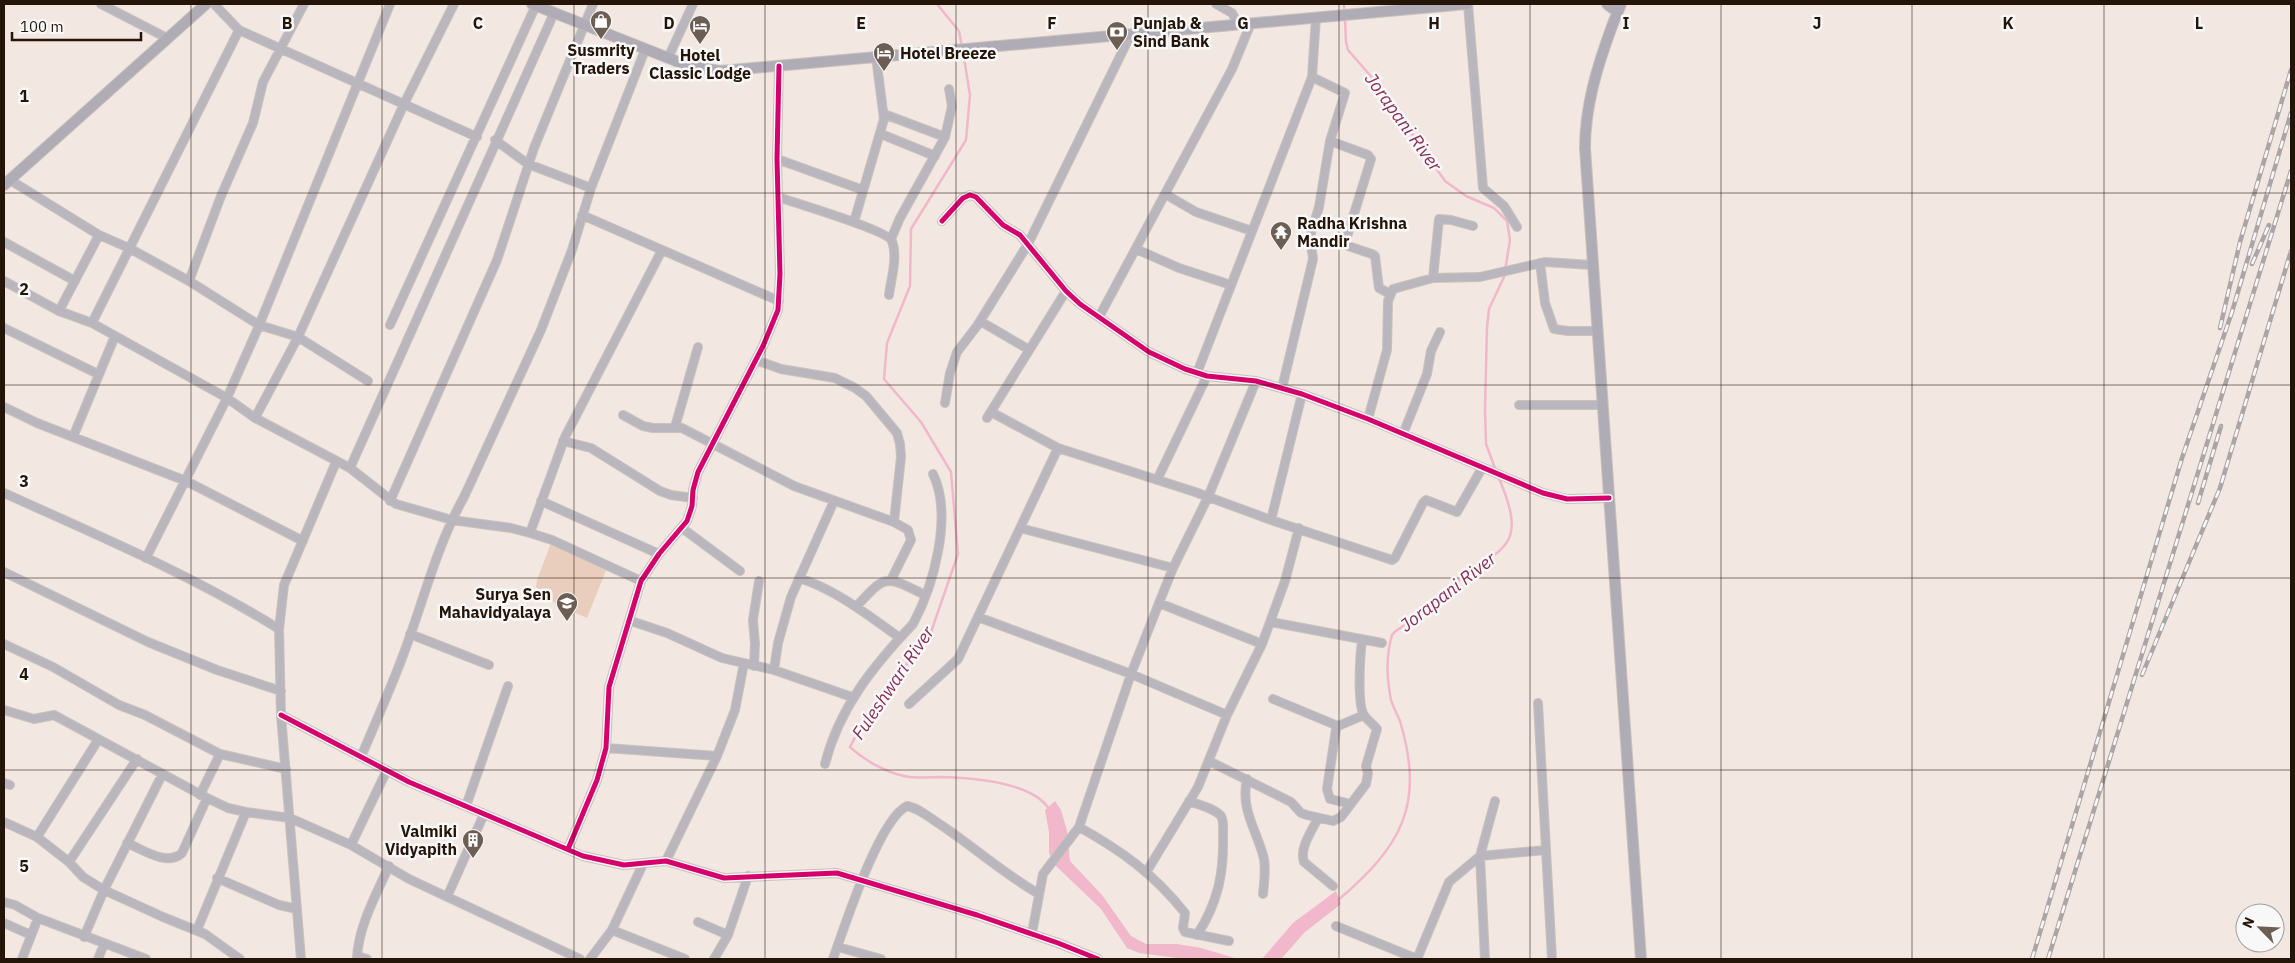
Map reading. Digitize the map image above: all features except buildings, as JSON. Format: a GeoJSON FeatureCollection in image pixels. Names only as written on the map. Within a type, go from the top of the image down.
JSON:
{"type":"FeatureCollection","features":[{"type":"Feature","properties":{"kind":"main road"},"geometry":{"type":"LineString","coordinates":[[7,183],[206,4]]}},
{"type":"Feature","properties":{"kind":"main road"},"geometry":{"type":"LineString","coordinates":[[534,4],[645,50],[712,71],[1467,4]]}},
{"type":"Feature","properties":{"kind":"main road"},"geometry":{"type":"LineString","coordinates":[[1614,5],[1610,19],[1611,26],[1591,92],[1585,133],[1592,265],[1641,959]]}},
{"type":"Feature","properties":{"kind":"street"},"geometry":{"type":"LineString","coordinates":[[101,4],[168,38]]}},
{"type":"Feature","properties":{"kind":"street"},"geometry":{"type":"LineString","coordinates":[[214,4],[239,30],[477,137]]}},
{"type":"Feature","properties":{"kind":"street"},"geometry":{"type":"LineString","coordinates":[[189,281],[221,196],[253,123],[263,82],[304,4]]}},
{"type":"Feature","properties":{"kind":"street"},"geometry":{"type":"LineString","coordinates":[[146,558],[186,481],[259,325],[356,83],[390,4]]}},
{"type":"Feature","properties":{"kind":"street"},"geometry":{"type":"LineString","coordinates":[[255,418],[298,337],[404,104],[454,4]]}},
{"type":"Feature","properties":{"kind":"street"},"geometry":{"type":"LineString","coordinates":[[390,325],[477,137],[534,4]]}},
{"type":"Feature","properties":{"kind":"street"},"geometry":{"type":"LineString","coordinates":[[390,501],[497,260],[528,164],[592,4]]}},
{"type":"Feature","properties":{"kind":"street"},"geometry":{"type":"LineString","coordinates":[[668,58],[693,4]]}},
{"type":"Feature","properties":{"kind":"street"},"geometry":{"type":"LineString","coordinates":[[1216,4],[1232,13],[1238,24]]}},
{"type":"Feature","properties":{"kind":"street"},"geometry":{"type":"LineString","coordinates":[[1467,4],[1483,188],[1504,206],[1517,227]]}},
{"type":"Feature","properties":{"kind":"street"},"geometry":{"type":"LineString","coordinates":[[350,468],[495,140],[554,13]]}},
{"type":"Feature","properties":{"kind":"street"},"geometry":{"type":"LineString","coordinates":[[1197,373],[1312,77],[1319,17]]}},
{"type":"Feature","properties":{"kind":"street"},"geometry":{"type":"LineString","coordinates":[[1099,317],[1232,69],[1251,23]]}},
{"type":"Feature","properties":{"kind":"street"},"geometry":{"type":"LineString","coordinates":[[92,323],[223,66],[239,30]]}},
{"type":"Feature","properties":{"kind":"street"},"geometry":{"type":"LineString","coordinates":[[945,403],[950,373],[957,352],[980,321],[1028,244],[1131,34]]}},
{"type":"Feature","properties":{"kind":"street"},"geometry":{"type":"LineString","coordinates":[[361,757],[410,634],[452,520],[541,330],[572,250],[590,188],[645,50]]}},
{"type":"Feature","properties":{"kind":"street"},"geometry":{"type":"LineString","coordinates":[[854,222],[881,134],[884,114],[876,57]]}},
{"type":"Feature","properties":{"kind":"street"},"geometry":{"type":"LineString","coordinates":[[568,849],[597,780],[606,748],[609,687],[631,621],[641,581],[659,554],[682,528],[690,513],[698,472],[756,360],[778,310],[780,274],[777,159],[779,66]]}},
{"type":"Feature","properties":{"kind":"street"},"geometry":{"type":"LineString","coordinates":[[1282,388],[1313,259],[1310,236],[1319,206],[1330,141],[1345,94],[1312,77]]}},
{"type":"Feature","properties":{"kind":"street"},"geometry":{"type":"LineString","coordinates":[[889,295],[894,262],[891,239],[904,210],[945,137],[952,106],[950,89]]}},
{"type":"Feature","properties":{"kind":"street"},"geometry":{"type":"LineString","coordinates":[[884,114],[945,137]]}},
{"type":"Feature","properties":{"kind":"street"},"geometry":{"type":"LineString","coordinates":[[881,134],[935,156]]}},
{"type":"Feature","properties":{"kind":"street"},"geometry":{"type":"LineString","coordinates":[[495,140],[528,164],[590,188]]}},
{"type":"Feature","properties":{"kind":"street"},"geometry":{"type":"LineString","coordinates":[[1330,141],[1368,155],[1371,159],[1345,243],[1348,246],[1375,256],[1379,288],[1390,294]]}},
{"type":"Feature","properties":{"kind":"street"},"geometry":{"type":"LineString","coordinates":[[777,159],[863,190]]}},
{"type":"Feature","properties":{"kind":"street"},"geometry":{"type":"LineString","coordinates":[[7,183],[99,235],[129,248],[189,281],[259,325],[298,337],[368,382]]}},
{"type":"Feature","properties":{"kind":"street"},"geometry":{"type":"LineString","coordinates":[[1165,194],[1196,212],[1252,231]]}},
{"type":"Feature","properties":{"kind":"street"},"geometry":{"type":"LineString","coordinates":[[942,222],[963,198],[970,195],[976,197],[1003,225],[1020,235],[1066,291],[1149,352],[1197,373],[1207,376],[1256,381],[1302,394],[1368,419],[1543,493],[1567,499],[1609,498]]}},
{"type":"Feature","properties":{"kind":"street"},"geometry":{"type":"LineString","coordinates":[[778,197],[854,222],[886,235],[891,239]]}},
{"type":"Feature","properties":{"kind":"street"},"geometry":{"type":"LineString","coordinates":[[582,215],[779,301]]}},
{"type":"Feature","properties":{"kind":"street"},"geometry":{"type":"LineString","coordinates":[[1433,278],[1439,219],[1451,220],[1472,226]]}},
{"type":"Feature","properties":{"kind":"street"},"geometry":{"type":"LineString","coordinates":[[59,311],[99,235]]}},
{"type":"Feature","properties":{"kind":"street"},"geometry":{"type":"LineString","coordinates":[[4,242],[75,281]]}},
{"type":"Feature","properties":{"kind":"street"},"geometry":{"type":"LineString","coordinates":[[1136,249],[1178,268],[1231,285]]}},
{"type":"Feature","properties":{"kind":"street"},"geometry":{"type":"LineString","coordinates":[[530,533],[563,441],[662,250]]}},
{"type":"Feature","properties":{"kind":"street"},"geometry":{"type":"LineString","coordinates":[[1540,263],[1545,302],[1554,329],[1597,331]]}},
{"type":"Feature","properties":{"kind":"street"},"geometry":{"type":"LineString","coordinates":[[1368,419],[1387,350],[1390,294],[1393,289],[1433,278],[1480,277],[1540,263],[1592,265]]}},
{"type":"Feature","properties":{"kind":"street"},"geometry":{"type":"LineString","coordinates":[[4,281],[59,311],[92,323],[226,398],[255,418],[350,468],[390,501],[452,520],[511,528],[552,540],[641,581]]}},
{"type":"Feature","properties":{"kind":"street"},"geometry":{"type":"LineString","coordinates":[[1066,291],[1028,349],[989,415],[1058,448],[1392,560],[1395,558],[1423,503],[1426,500],[1457,512],[1484,468]]}},
{"type":"Feature","properties":{"kind":"street"},"geometry":{"type":"LineString","coordinates":[[980,321],[1028,349]]}},
{"type":"Feature","properties":{"kind":"street"},"geometry":{"type":"LineString","coordinates":[[4,328],[98,374]]}},
{"type":"Feature","properties":{"kind":"street"},"geometry":{"type":"LineString","coordinates":[[1403,434],[1426,374],[1431,350],[1440,332]]}},
{"type":"Feature","properties":{"kind":"street"},"geometry":{"type":"LineString","coordinates":[[73,437],[115,336]]}},
{"type":"Feature","properties":{"kind":"street"},"geometry":{"type":"LineString","coordinates":[[675,427],[698,347]]}},
{"type":"Feature","properties":{"kind":"street"},"geometry":{"type":"LineString","coordinates":[[756,360],[780,369],[835,378],[866,396],[897,433],[900,444],[901,457],[894,522]]}},
{"type":"Feature","properties":{"kind":"street"},"geometry":{"type":"LineString","coordinates":[[1157,480],[1207,376]]}},
{"type":"Feature","properties":{"kind":"street"},"geometry":{"type":"LineString","coordinates":[[1032,933],[1043,874],[1079,827],[1131,674],[1159,603],[1173,568],[1208,497],[1256,381]]}},
{"type":"Feature","properties":{"kind":"street"},"geometry":{"type":"LineString","coordinates":[[1271,520],[1302,394]]}},
{"type":"Feature","properties":{"kind":"street"},"geometry":{"type":"LineString","coordinates":[[1519,405],[1602,405]]}},
{"type":"Feature","properties":{"kind":"street"},"geometry":{"type":"LineString","coordinates":[[4,407],[37,423],[186,481],[304,541]]}},
{"type":"Feature","properties":{"kind":"street"},"geometry":{"type":"LineString","coordinates":[[623,416],[643,426],[682,428],[794,486],[894,522],[908,530],[911,540],[891,580]]}},
{"type":"Feature","properties":{"kind":"street"},"geometry":{"type":"LineString","coordinates":[[563,441],[591,448],[660,491],[671,495],[693,498]]}},
{"type":"Feature","properties":{"kind":"street"},"geometry":{"type":"LineString","coordinates":[[909,704],[958,659],[1058,448]]}},
{"type":"Feature","properties":{"kind":"street"},"geometry":{"type":"LineString","coordinates":[[301,959],[281,714],[278,629],[284,584],[304,541],[336,462]]}},
{"type":"Feature","properties":{"kind":"street"},"geometry":{"type":"LineString","coordinates":[[826,764],[832,740],[852,697],[913,624],[925,595],[941,535],[942,506],[940,487],[933,474]]}},
{"type":"Feature","properties":{"kind":"street"},"geometry":{"type":"LineString","coordinates":[[4,493],[146,558],[245,608],[278,629]]}},
{"type":"Feature","properties":{"kind":"street"},"geometry":{"type":"LineString","coordinates":[[774,670],[778,643],[788,607],[834,500]]}},
{"type":"Feature","properties":{"kind":"street"},"geometry":{"type":"LineString","coordinates":[[541,501],[659,554]]}},
{"type":"Feature","properties":{"kind":"street"},"geometry":{"type":"LineString","coordinates":[[682,528],[740,571]]}},
{"type":"Feature","properties":{"kind":"street"},"geometry":{"type":"LineString","coordinates":[[1020,528],[1173,568]]}},
{"type":"Feature","properties":{"kind":"street"},"geometry":{"type":"LineString","coordinates":[[1146,871],[1198,787],[1227,715],[1262,644],[1271,622],[1299,528]]}},
{"type":"Feature","properties":{"kind":"street"},"geometry":{"type":"LineString","coordinates":[[4,572],[148,642],[217,670],[281,690]]}},
{"type":"Feature","properties":{"kind":"street"},"geometry":{"type":"LineString","coordinates":[[800,578],[814,583],[856,607],[900,638]]}},
{"type":"Feature","properties":{"kind":"street"},"geometry":{"type":"LineString","coordinates":[[856,607],[877,584],[891,580],[925,595]]}},
{"type":"Feature","properties":{"kind":"street"},"geometry":{"type":"LineString","coordinates":[[754,666],[755,644],[752,620],[759,581]]}},
{"type":"Feature","properties":{"kind":"street"},"geometry":{"type":"LineString","coordinates":[[1159,603],[1262,644]]}},
{"type":"Feature","properties":{"kind":"street"},"geometry":{"type":"LineString","coordinates":[[978,618],[1131,674],[1227,715]]}},
{"type":"Feature","properties":{"kind":"street"},"geometry":{"type":"LineString","coordinates":[[631,621],[666,633],[722,658],[774,670],[852,697]]}},
{"type":"Feature","properties":{"kind":"street"},"geometry":{"type":"LineString","coordinates":[[1271,622],[1382,644]]}},
{"type":"Feature","properties":{"kind":"street"},"geometry":{"type":"LineString","coordinates":[[410,634],[489,665]]}},
{"type":"Feature","properties":{"kind":"street"},"geometry":{"type":"LineString","coordinates":[[1209,761],[1291,802],[1301,813],[1318,818],[1337,820],[1351,804],[1368,779],[1366,766],[1377,729],[1364,715],[1361,697],[1362,641]]}},
{"type":"Feature","properties":{"kind":"street"},"geometry":{"type":"LineString","coordinates":[[4,644],[53,667],[120,704],[220,754],[286,768]]}},
{"type":"Feature","properties":{"kind":"street"},"geometry":{"type":"LineString","coordinates":[[666,861],[717,756],[735,710],[744,663]]}},
{"type":"Feature","properties":{"kind":"street"},"geometry":{"type":"LineString","coordinates":[[466,806],[508,686]]}},
{"type":"Feature","properties":{"kind":"street"},"geometry":{"type":"LineString","coordinates":[[1273,699],[1338,726],[1364,715]]}},
{"type":"Feature","properties":{"kind":"street"},"geometry":{"type":"LineString","coordinates":[[1538,703],[1552,959]]}},
{"type":"Feature","properties":{"kind":"street"},"geometry":{"type":"LineString","coordinates":[[4,710],[34,719],[54,715],[204,797],[228,808],[290,818],[351,845],[409,879],[580,959]]}},
{"type":"Feature","properties":{"kind":"street"},"geometry":{"type":"LineString","coordinates":[[281,714],[387,770],[583,856],[624,865],[666,861],[724,878],[837,873],[1032,933],[1098,959]]}},
{"type":"Feature","properties":{"kind":"street"},"geometry":{"type":"LineString","coordinates":[[1338,726],[1335,734],[1327,795],[1335,801],[1351,804]]}},
{"type":"Feature","properties":{"kind":"street"},"geometry":{"type":"LineString","coordinates":[[37,836],[98,740]]}},
{"type":"Feature","properties":{"kind":"street"},"geometry":{"type":"LineString","coordinates":[[606,748],[717,756]]}},
{"type":"Feature","properties":{"kind":"street"},"geometry":{"type":"LineString","coordinates":[[127,843],[163,858],[177,858],[182,854],[220,754]]}},
{"type":"Feature","properties":{"kind":"street"},"geometry":{"type":"LineString","coordinates":[[70,862],[137,759]]}},
{"type":"Feature","properties":{"kind":"street"},"geometry":{"type":"LineString","coordinates":[[351,845],[387,770]]}},
{"type":"Feature","properties":{"kind":"street"},"geometry":{"type":"LineString","coordinates":[[84,937],[104,890],[162,774]]}},
{"type":"Feature","properties":{"kind":"street"},"geometry":{"type":"LineString","coordinates":[[1247,779],[1244,794],[1245,806],[1264,858],[1264,894]]}},
{"type":"Feature","properties":{"kind":"street"},"geometry":{"type":"LineString","coordinates":[[1189,801],[1215,811],[1223,820],[1224,857],[1220,882],[1210,914],[1197,935]]}},
{"type":"Feature","properties":{"kind":"street"},"geometry":{"type":"LineString","coordinates":[[1485,959],[1480,856],[1495,801]]}},
{"type":"Feature","properties":{"kind":"street"},"geometry":{"type":"LineString","coordinates":[[833,959],[860,881],[896,815],[907,806],[913,807],[974,847],[1004,872],[1039,894]]}},
{"type":"Feature","properties":{"kind":"street"},"geometry":{"type":"LineString","coordinates":[[196,930],[246,812]]}},
{"type":"Feature","properties":{"kind":"street"},"geometry":{"type":"LineString","coordinates":[[447,897],[484,814]]}},
{"type":"Feature","properties":{"kind":"street"},"geometry":{"type":"LineString","coordinates":[[1318,818],[1305,845],[1302,858],[1309,867],[1333,886]]}},
{"type":"Feature","properties":{"kind":"street"},"geometry":{"type":"LineString","coordinates":[[4,822],[37,836],[70,862],[83,877],[104,890],[196,930],[218,942],[240,959]]}},
{"type":"Feature","properties":{"kind":"street"},"geometry":{"type":"LineString","coordinates":[[1079,827],[1108,843],[1146,871],[1185,913],[1183,928],[1185,932],[1229,941]]}},
{"type":"Feature","properties":{"kind":"street"},"geometry":{"type":"LineString","coordinates":[[1336,926],[1417,959],[1449,882],[1480,856],[1546,850]]}},
{"type":"Feature","properties":{"kind":"street"},"geometry":{"type":"LineString","coordinates":[[590,959],[612,930],[643,864]]}},
{"type":"Feature","properties":{"kind":"street"},"geometry":{"type":"LineString","coordinates":[[367,959],[357,958],[358,944],[365,922],[389,866]]}},
{"type":"Feature","properties":{"kind":"street"},"geometry":{"type":"LineString","coordinates":[[714,959],[728,935],[748,876]]}},
{"type":"Feature","properties":{"kind":"street"},"geometry":{"type":"LineString","coordinates":[[218,878],[279,905],[297,909]]}},
{"type":"Feature","properties":{"kind":"street"},"geometry":{"type":"LineString","coordinates":[[4,902],[15,905],[38,918],[84,937],[146,959]]}},
{"type":"Feature","properties":{"kind":"street"},"geometry":{"type":"LineString","coordinates":[[22,959],[38,918]]}},
{"type":"Feature","properties":{"kind":"street"},"geometry":{"type":"LineString","coordinates":[[698,922],[728,935]]}},
{"type":"Feature","properties":{"kind":"street"},"geometry":{"type":"LineString","coordinates":[[4,923],[31,935]]}},
{"type":"Feature","properties":{"kind":"street"},"geometry":{"type":"LineString","coordinates":[[612,930],[685,959]]}},
{"type":"Feature","properties":{"kind":"street"},"geometry":{"type":"LineString","coordinates":[[98,959],[104,944]]}},
{"type":"Feature","properties":{"kind":"street"},"geometry":{"type":"LineString","coordinates":[[838,947],[881,959]]}},
{"type":"Feature","properties":{"kind":"shaded area"},"geometry":{"type":"Polygon","coordinates":[[[551,543],[606,570],[587,618],[557,605],[536,587],[551,543]]]}},
{"type":"Feature","properties":{"kind":"shaded area"},"geometry":{"type":"Polygon","coordinates":[[[1055,801],[1061,810],[1067,831],[1070,861],[1102,895],[1131,936],[1146,944],[1177,944],[1201,948],[1238,959],[1185,959],[1139,953],[1127,948],[1101,909],[1056,866],[1049,853],[1049,832],[1045,810],[1055,801]]]}},
{"type":"Feature","properties":{"kind":"shaded area"},"geometry":{"type":"Polygon","coordinates":[[[1336,891],[1341,904],[1305,932],[1281,959],[1262,959],[1293,923],[1336,891]]]}},
{"type":"Feature","properties":{"kind":"waterway","name":"Fuleshwari River"},"geometry":{"type":"LineString","coordinates":[[937,4],[959,31],[962,47]]}},
{"type":"Feature","properties":{"kind":"waterway","name":"Jorapani River"},"geometry":{"type":"LineString","coordinates":[[1344,4],[1344,12]]}},
{"type":"Feature","properties":{"kind":"waterway","name":"Jorapani River"},"geometry":{"type":"LineString","coordinates":[[1345,18],[1348,50],[1375,81],[1445,181],[1466,196],[1494,208],[1507,221],[1510,240],[1504,277],[1489,309],[1487,328],[1486,444],[1496,471]]}},
{"type":"Feature","properties":{"kind":"waterway","name":"Fuleshwari River"},"geometry":{"type":"LineString","coordinates":[[963,52],[970,95],[966,140],[911,229],[910,286],[887,343],[884,379],[921,422],[951,472],[958,554],[931,632],[863,722],[850,747],[875,765],[890,772],[913,777],[942,777],[1000,783],[1029,793],[1041,800],[1049,809]]}},
{"type":"Feature","properties":{"kind":"waterway","name":"Jorapani River"},"geometry":{"type":"LineString","coordinates":[[1337,901],[1378,861],[1392,842],[1402,822],[1408,800],[1410,777],[1407,751],[1400,721],[1391,700],[1389,684],[1388,659],[1392,635],[1417,618],[1454,584],[1499,552],[1507,542],[1511,532],[1511,518],[1507,500],[1498,476]]}},
{"type":"Feature","properties":{"kind":"railway"},"geometry":{"type":"LineString","coordinates":[[2220,328],[2240,242],[2291,70]]}},
{"type":"Feature","properties":{"kind":"railway"},"geometry":{"type":"LineString","coordinates":[[2032,959],[2182,458],[2232,312],[2291,113]]}},
{"type":"Feature","properties":{"kind":"railway"},"geometry":{"type":"LineString","coordinates":[[2048,959],[2291,171]]}},
{"type":"Feature","properties":{"kind":"railway"},"geometry":{"type":"LineString","coordinates":[[2252,264],[2269,225]]}},
{"type":"Feature","properties":{"kind":"railway"},"geometry":{"type":"LineString","coordinates":[[2142,675],[2220,488],[2291,251]]}},
{"type":"Feature","properties":{"kind":"railway"},"geometry":{"type":"LineString","coordinates":[[2198,503],[2221,426]]}},
{"type":"Feature","properties":{"kind":"cycle path"},"geometry":{"type":"LineString","coordinates":[[568,849],[597,780],[606,748],[609,687],[641,581],[659,554],[687,521],[692,506],[693,490],[698,472],[763,346],[778,310],[780,274],[777,159],[779,66]]}},
{"type":"Feature","properties":{"kind":"cycle path"},"geometry":{"type":"LineString","coordinates":[[942,221],[963,198],[970,195],[976,197],[1003,225],[1020,235],[1066,291],[1080,304],[1149,352],[1185,369],[1207,376],[1256,381],[1302,394],[1368,419],[1543,493],[1567,499],[1609,498]]}},
{"type":"Feature","properties":{"kind":"cycle path"},"geometry":{"type":"LineString","coordinates":[[281,715],[409,782],[583,856],[624,865],[666,861],[724,878],[837,873],[977,915],[1098,959]]}},
{"type":"Feature","properties":{"kind":"place","name":"Susmrity Traders"},"geometry":{"type":"Point","coordinates":[601,40]}},
{"type":"Feature","properties":{"kind":"place","name":"Hotel Classic Lodge"},"geometry":{"type":"Point","coordinates":[700,45]}},
{"type":"Feature","properties":{"kind":"place","name":"Punjab & Sind Bank"},"geometry":{"type":"Point","coordinates":[1117,51]}},
{"type":"Feature","properties":{"kind":"place","name":"Hotel Breeze"},"geometry":{"type":"Point","coordinates":[884,72]}},
{"type":"Feature","properties":{"kind":"place","name":"Radha Krishna Mandir"},"geometry":{"type":"Point","coordinates":[1281,251]}},
{"type":"Feature","properties":{"kind":"place","name":"Surya Sen Mahavidyalaya"},"geometry":{"type":"Point","coordinates":[567,622]}},
{"type":"Feature","properties":{"kind":"place","name":"Valmiki Vidyapith"},"geometry":{"type":"Point","coordinates":[473,859]}}]}
